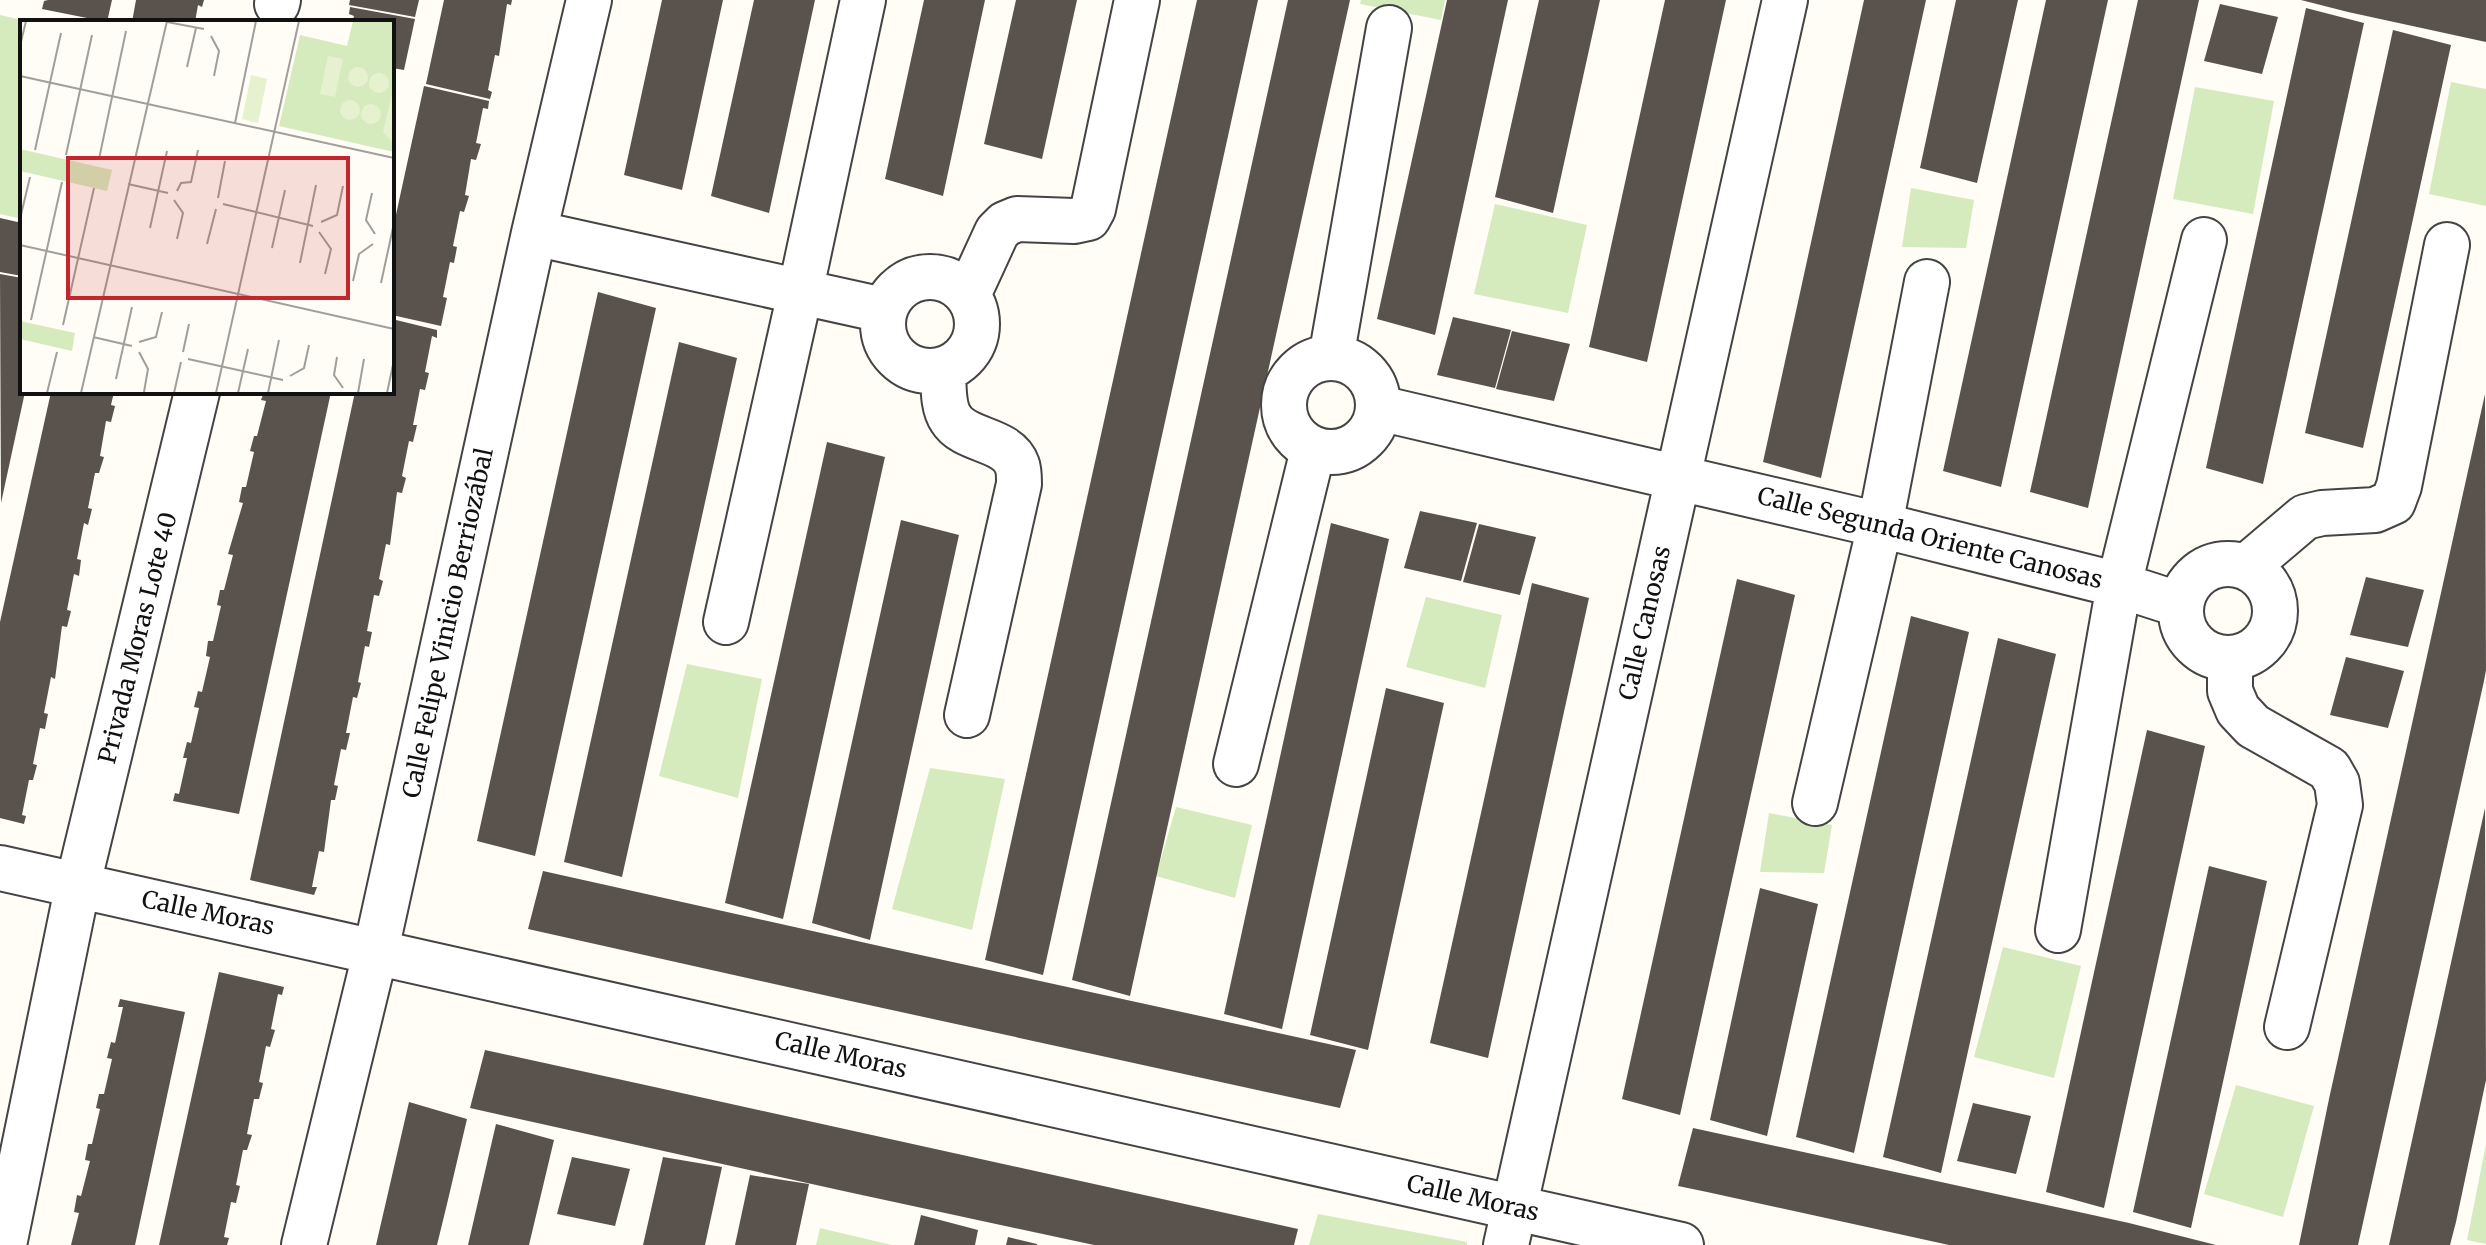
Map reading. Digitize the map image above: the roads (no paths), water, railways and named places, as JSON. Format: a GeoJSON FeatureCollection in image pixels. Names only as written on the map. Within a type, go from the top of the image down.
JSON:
{"type":"FeatureCollection","features":[{"type":"Feature","properties":{"kind":"street","name":"Calle Felipe Vinicio Berriozábal"},"geometry":{"type":"LineString","coordinates":[[304,1245],[376,950],[534,233],[589,0]]}},
{"type":"Feature","properties":{"kind":"street"},"geometry":{"type":"LineString","coordinates":[[726,622],[863,0]]}},
{"type":"Feature","properties":{"kind":"street"},"geometry":{"type":"LineString","coordinates":[[968,295],[997,232],[1005,224],[1017,219],[1074,221],[1088,218],[1093,209],[1137,0]]}},
{"type":"Feature","properties":{"kind":"street","name":"Calle Canosas"},"geometry":{"type":"LineString","coordinates":[[1510,1226],[1785,0]]}},
{"type":"Feature","properties":{"kind":"street"},"geometry":{"type":"LineString","coordinates":[[1331,358],[1389,28]]}},
{"type":"Feature","properties":{"kind":"street"},"geometry":{"type":"LineString","coordinates":[[534,233],[883,310]]}},
{"type":"Feature","properties":{"kind":"street"},"geometry":{"type":"LineString","coordinates":[[2058,930],[2119,585],[2204,240]]}},
{"type":"Feature","properties":{"kind":"street"},"geometry":{"type":"LineString","coordinates":[[2246,567],[2305,517],[2375,510],[2393,502],[2399,486],[2447,245]]}},
{"type":"Feature","properties":{"kind":"street"},"geometry":{"type":"LineString","coordinates":[[921,277],[947,279],[968,295],[976,311],[977,330],[972,347],[960,361],[943,369],[918,370],[896,358],[883,336],[883,310],[897,288],[921,277]]}},
{"type":"Feature","properties":{"kind":"street"},"geometry":{"type":"LineString","coordinates":[[1815,803],[1880,525],[1927,282]]}},
{"type":"Feature","properties":{"kind":"street"},"geometry":{"type":"LineString","coordinates":[[1331,358],[1350,361],[1366,372],[1376,389],[1379,408],[1372,429],[1357,445],[1335,453],[1313,450],[1295,437],[1285,418],[1284,396],[1293,376],[1310,362],[1331,358]]}},
{"type":"Feature","properties":{"kind":"street"},"geometry":{"type":"LineString","coordinates":[[943,369],[945,406],[951,420],[961,429],[1005,450],[1017,463],[1019,484],[967,715]]}},
{"type":"Feature","properties":{"kind":"street","name":"Privada Moras Lote 40"},"geometry":{"type":"LineString","coordinates":[[4,1245],[78,884],[197,394]]}},
{"type":"Feature","properties":{"kind":"street","name":"Calle Segunda Oriente Canosas"},"geometry":{"type":"LineString","coordinates":[[1379,408],[1880,525],[2119,585],[2181,605]]}},
{"type":"Feature","properties":{"kind":"street"},"geometry":{"type":"LineString","coordinates":[[1236,764],[1313,450]]}},
{"type":"Feature","properties":{"kind":"street"},"geometry":{"type":"LineString","coordinates":[[2225,564],[2246,567],[2262,577],[2272,592],[2276,610],[2273,628],[2263,644],[2248,655],[2230,659],[2210,655],[2193,643],[2183,626],[2181,605],[2188,585],[2204,570],[2225,564]]}},
{"type":"Feature","properties":{"kind":"street"},"geometry":{"type":"LineString","coordinates":[[2230,659],[2230,691],[2238,710],[2253,726],[2329,769],[2339,794],[2340,805],[2287,1027]]}},
{"type":"Feature","properties":{"kind":"street","name":"Calle Moras"},"geometry":{"type":"LineString","coordinates":[[0,868],[376,950],[1510,1226],[1681,1245]]}}]}
